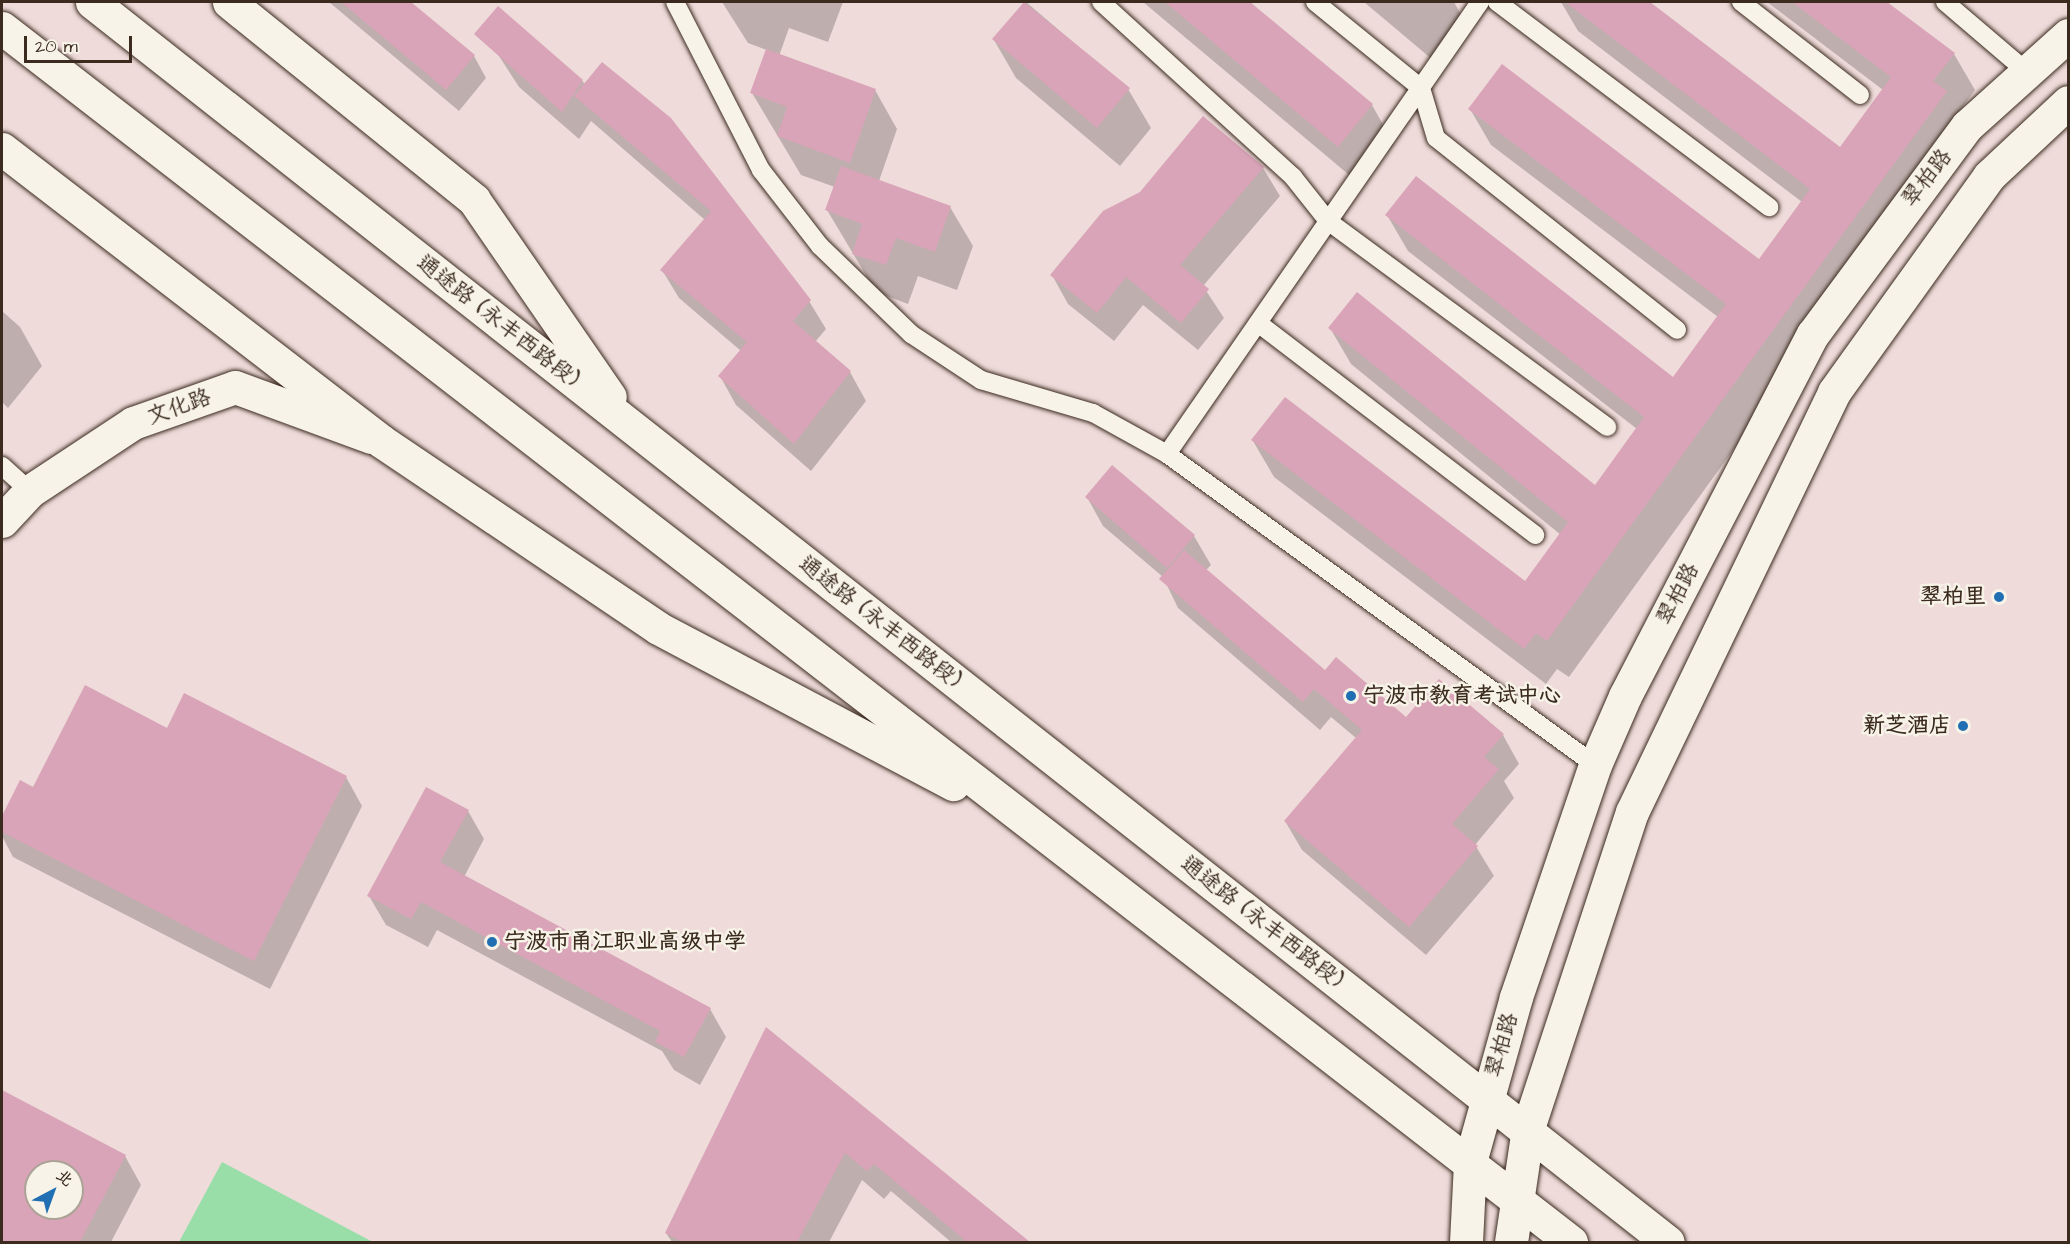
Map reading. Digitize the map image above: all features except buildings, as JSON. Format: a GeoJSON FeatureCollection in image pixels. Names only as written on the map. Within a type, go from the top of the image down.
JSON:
{"type":"FeatureCollection","features":[{"type":"Feature","properties":{"kind":"main road","name":"通途路 (永丰西路段)"},"geometry":{"type":"LineString","coordinates":[[92,2],[1486,1098],[1528,1128],[1668,1242]]}},
{"type":"Feature","properties":{"kind":"main road"},"geometry":{"type":"LineString","coordinates":[[228,2],[474,200],[630,425]]}},
{"type":"Feature","properties":{"kind":"main road"},"geometry":{"type":"LineString","coordinates":[[2,28],[1571,1242]]}},
{"type":"Feature","properties":{"kind":"main road","name":"翠柏路"},"geometry":{"type":"LineString","coordinates":[[1466,1242],[1470,1162],[1486,1098],[1595,765],[1625,696],[1813,334],[1967,126],[2068,35]]}},
{"type":"Feature","properties":{"kind":"main road"},"geometry":{"type":"LineString","coordinates":[[1511,1242],[1515,1198],[1528,1128],[1632,812],[1833,392],[1989,176],[2068,102]]}},
{"type":"Feature","properties":{"kind":"main road"},"geometry":{"type":"LineString","coordinates":[[2,149],[381,441],[658,628],[1034,827]]}},
{"type":"Feature","properties":{"kind":"main road","name":"文化路"},"geometry":{"type":"LineString","coordinates":[[2,522],[30,490],[133,423],[235,387],[381,441]]}},
{"type":"Feature","properties":{"kind":"lane"},"geometry":{"type":"LineString","coordinates":[[675,2],[761,170],[820,246],[911,334],[981,380],[1093,413],[1167,454],[1595,765]]}},
{"type":"Feature","properties":{"kind":"lane"},"geometry":{"type":"LineString","coordinates":[[1101,2],[1293,177],[1328,221],[1607,427]]}},
{"type":"Feature","properties":{"kind":"lane"},"geometry":{"type":"LineString","coordinates":[[1315,2],[1420,88],[1436,138],[1677,330]]}},
{"type":"Feature","properties":{"kind":"lane"},"geometry":{"type":"LineString","coordinates":[[1167,454],[1480,2]]}},
{"type":"Feature","properties":{"kind":"lane"},"geometry":{"type":"LineString","coordinates":[[1497,2],[1769,207]]}},
{"type":"Feature","properties":{"kind":"lane"},"geometry":{"type":"LineString","coordinates":[[1741,2],[1860,95]]}},
{"type":"Feature","properties":{"kind":"lane"},"geometry":{"type":"LineString","coordinates":[[1945,2],[2027,72]]}},
{"type":"Feature","properties":{"kind":"lane"},"geometry":{"type":"LineString","coordinates":[[1258,323],[1535,535]]}},
{"type":"Feature","properties":{"kind":"lane"},"geometry":{"type":"LineString","coordinates":[[2,466],[30,490]]}},
{"type":"Feature","properties":{"kind":"green space"},"geometry":{"type":"Polygon","coordinates":[[[222,1162],[371,1241],[179,1242],[222,1162]]]}},
{"type":"Feature","properties":{"kind":"place","name":"翠柏里"},"geometry":{"type":"Point","coordinates":[1999,597]}},
{"type":"Feature","properties":{"kind":"place","name":"宁波市教育考试中心"},"geometry":{"type":"Point","coordinates":[1351,696]}},
{"type":"Feature","properties":{"kind":"place","name":"新芝酒店"},"geometry":{"type":"Point","coordinates":[1963,726]}},
{"type":"Feature","properties":{"kind":"place","name":"宁波市甬江职业高级中学"},"geometry":{"type":"Point","coordinates":[492,942]}}]}
